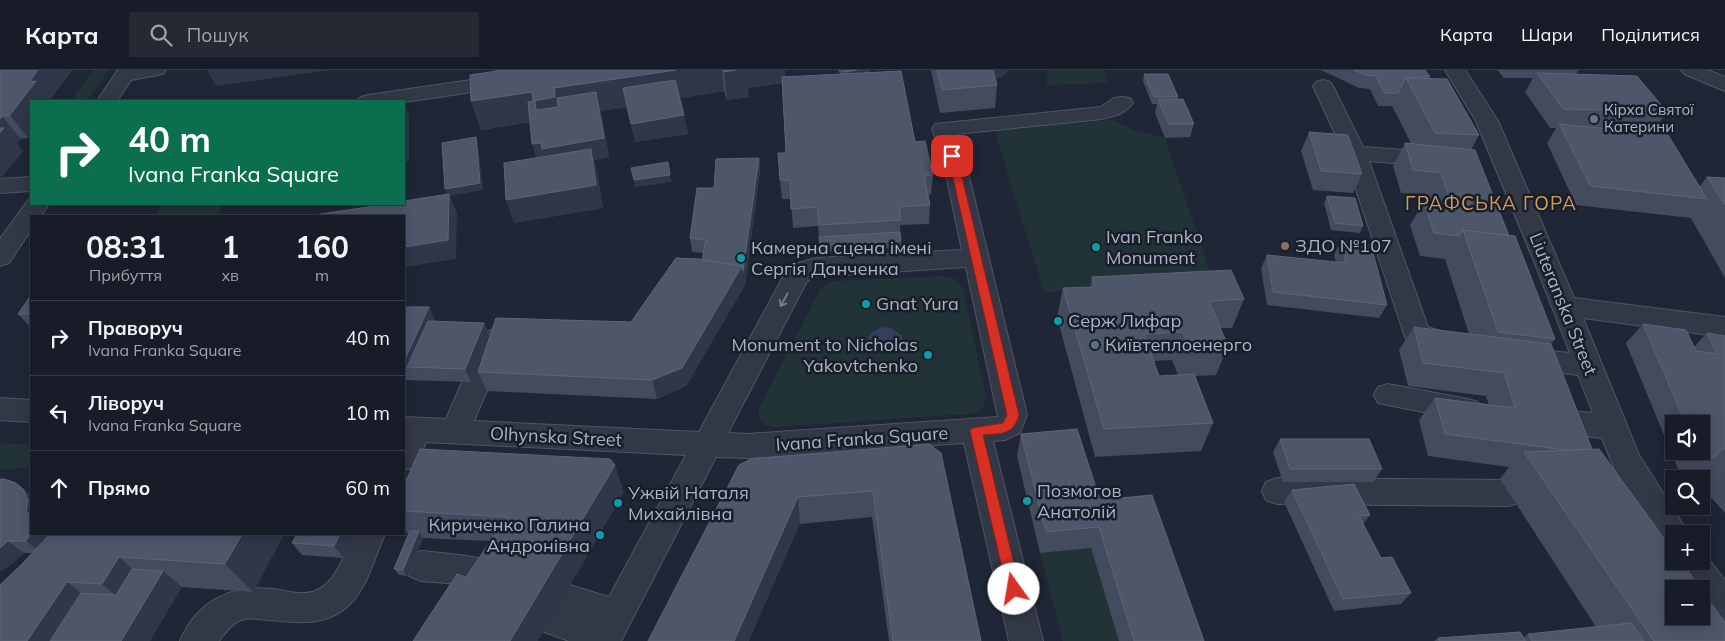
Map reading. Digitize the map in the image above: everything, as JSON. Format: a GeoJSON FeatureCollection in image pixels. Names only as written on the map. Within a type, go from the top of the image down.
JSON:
{"type":"FeatureCollection","features":[{"type":"Feature","properties":{"kind":"street"},"geometry":{"type":"LineString","coordinates":[[108,100],[127,72],[156,70]]}},
{"type":"Feature","properties":{"kind":"street"},"geometry":{"type":"LineString","coordinates":[[439,91],[442,70]]}},
{"type":"Feature","properties":{"kind":"street"},"geometry":{"type":"LineString","coordinates":[[375,100],[581,70]]}},
{"type":"Feature","properties":{"kind":"street","name":"Liuteranska Street"},"geometry":{"type":"LineString","coordinates":[[1456,70],[1487,121],[1498,172],[1564,306],[1626,461],[1623,482],[1665,526]]}},
{"type":"Feature","properties":{"kind":"street"},"geometry":{"type":"LineString","coordinates":[[1691,70],[1725,85]]}},
{"type":"Feature","properties":{"kind":"street"},"geometry":{"type":"LineString","coordinates":[[1324,86],[1357,161],[1417,334],[1468,350]]}},
{"type":"Feature","properties":{"kind":"street"},"geometry":{"type":"LineString","coordinates":[[557,608],[608,631],[796,277],[804,270],[816,267],[976,258],[952,156],[943,129],[1102,113],[1113,110],[1122,103]]}},
{"type":"Feature","properties":{"kind":"street"},"geometry":{"type":"LineString","coordinates":[[1357,161],[1418,158]]}},
{"type":"Feature","properties":{"kind":"street"},"geometry":{"type":"LineString","coordinates":[[1357,161],[1395,172]]}},
{"type":"Feature","properties":{"kind":"street"},"geometry":{"type":"LineString","coordinates":[[0,186],[30,184]]}},
{"type":"Feature","properties":{"kind":"street"},"geometry":{"type":"LineString","coordinates":[[0,223],[31,213]]}},
{"type":"Feature","properties":{"kind":"street"},"geometry":{"type":"LineString","coordinates":[[0,257],[31,213]]}},
{"type":"Feature","properties":{"kind":"street","name":"Ivana Franka Square"},"geometry":{"type":"LineString","coordinates":[[707,445],[751,446],[976,431],[1005,428],[1010,425],[1013,415],[976,258]]}},
{"type":"Feature","properties":{"kind":"street"},"geometry":{"type":"LineString","coordinates":[[1564,306],[1725,327]]}},
{"type":"Feature","properties":{"kind":"street"},"geometry":{"type":"LineString","coordinates":[[455,432],[501,325]]}},
{"type":"Feature","properties":{"kind":"street"},"geometry":{"type":"LineString","coordinates":[[1530,359],[1588,366]]}},
{"type":"Feature","properties":{"kind":"street"},"geometry":{"type":"LineString","coordinates":[[1388,395],[1492,414]]}},
{"type":"Feature","properties":{"kind":"street"},"geometry":{"type":"LineString","coordinates":[[0,410],[30,411]]}},
{"type":"Feature","properties":{"kind":"street"},"geometry":{"type":"LineString","coordinates":[[1552,421],[1612,427]]}},
{"type":"Feature","properties":{"kind":"street"},"geometry":{"type":"LineString","coordinates":[[405,453],[410,430]]}},
{"type":"Feature","properties":{"kind":"street","name":"Olhynska Street"},"geometry":{"type":"LineString","coordinates":[[410,430],[707,445]]}},
{"type":"Feature","properties":{"kind":"street"},"geometry":{"type":"LineString","coordinates":[[976,431],[1026,641]]}},
{"type":"Feature","properties":{"kind":"street"},"geometry":{"type":"LineString","coordinates":[[1277,491],[1509,493]]}},
{"type":"Feature","properties":{"kind":"street"},"geometry":{"type":"LineString","coordinates":[[197,641],[222,613],[239,605],[305,608],[324,604],[341,592],[369,535]]}},
{"type":"Feature","properties":{"kind":"street"},"geometry":{"type":"LineString","coordinates":[[421,566],[472,570],[492,587],[466,592],[451,598]]}},
{"type":"Feature","properties":{"kind":"street"},"geometry":{"type":"LineString","coordinates":[[1698,570],[1725,607]]}},
{"type":"Feature","properties":{"kind":"shaded area"},"geometry":{"type":"Polygon","coordinates":[[[94,70],[109,70],[88,100],[72,100],[94,70]]]}},
{"type":"Feature","properties":{"kind":"shaded area"},"geometry":{"type":"Polygon","coordinates":[[[1048,70],[1104,70],[1107,83],[1046,85],[1048,70]]]}},
{"type":"Feature","properties":{"kind":"shaded area"},"geometry":{"type":"Polygon","coordinates":[[[1113,120],[1132,129],[1165,138],[1215,286],[1044,292],[994,129],[1113,120]]]}},
{"type":"Feature","properties":{"kind":"shaded area"},"geometry":{"type":"Polygon","coordinates":[[[161,205],[222,205],[218,215],[156,215],[161,205]]]}},
{"type":"Feature","properties":{"kind":"shaded area"},"geometry":{"type":"Polygon","coordinates":[[[943,276],[956,279],[963,288],[986,397],[981,409],[969,414],[775,427],[762,422],[759,417],[759,409],[821,287],[835,281],[943,276]]]}},
{"type":"Feature","properties":{"kind":"shaded area"},"geometry":{"type":"Polygon","coordinates":[[[0,443],[30,445],[30,467],[0,470],[0,443]]]}},
{"type":"Feature","properties":{"kind":"shaded area"},"geometry":{"type":"Polygon","coordinates":[[[1091,548],[1119,641],[1063,641],[1040,553],[1091,548]]]}},
{"type":"Feature","properties":{"kind":"water"},"geometry":{"type":"Polygon","coordinates":[[[883,327],[891,328],[902,336],[901,345],[893,352],[880,352],[869,344],[868,338],[871,333],[883,327]]]}},
{"type":"Feature","properties":{"kind":"building"},"geometry":{"type":"Polygon","coordinates":[[[0,70],[38,70],[29,82],[36,81],[10,115],[2,116],[0,119],[0,70]]]}},
{"type":"Feature","properties":{"kind":"building"},"geometry":{"type":"Polygon","coordinates":[[[503,70],[676,70],[554,88],[555,97],[533,101],[532,92],[471,101],[470,75],[503,70]]]}},
{"type":"Feature","properties":{"kind":"building"},"geometry":{"type":"Polygon","coordinates":[[[937,70],[993,70],[997,85],[942,90],[937,70]]]}},
{"type":"Feature","properties":{"kind":"building"},"geometry":{"type":"Polygon","coordinates":[[[1354,70],[1425,70],[1430,77],[1406,78],[1398,93],[1384,93],[1376,76],[1365,75],[1354,70]]]}},
{"type":"Feature","properties":{"kind":"building"},"geometry":{"type":"Polygon","coordinates":[[[901,71],[915,142],[925,141],[933,175],[924,176],[930,205],[899,207],[901,220],[819,225],[817,207],[791,209],[790,180],[780,180],[778,153],[786,153],[782,77],[901,71]]]}},
{"type":"Feature","properties":{"kind":"building"},"geometry":{"type":"Polygon","coordinates":[[[1537,73],[1637,76],[1667,112],[1563,109],[1537,73]]]}},
{"type":"Feature","properties":{"kind":"building"},"geometry":{"type":"Polygon","coordinates":[[[1144,74],[1168,74],[1178,97],[1154,97],[1144,74]]]}},
{"type":"Feature","properties":{"kind":"building"},"geometry":{"type":"Polygon","coordinates":[[[1406,78],[1447,79],[1479,135],[1435,133],[1406,78]]]}},
{"type":"Feature","properties":{"kind":"building"},"geometry":{"type":"Polygon","coordinates":[[[675,80],[684,115],[631,124],[623,88],[675,80]]]}},
{"type":"Feature","properties":{"kind":"building"},"geometry":{"type":"Polygon","coordinates":[[[596,92],[604,138],[542,149],[541,143],[532,144],[528,102],[535,101],[536,110],[558,107],[557,98],[596,92]]]}},
{"type":"Feature","properties":{"kind":"building"},"geometry":{"type":"Polygon","coordinates":[[[1183,99],[1194,124],[1169,124],[1158,100],[1183,99]]]}},
{"type":"Feature","properties":{"kind":"building"},"geometry":{"type":"Polygon","coordinates":[[[1559,124],[1668,135],[1707,199],[1590,186],[1559,124]]]}},
{"type":"Feature","properties":{"kind":"building"},"geometry":{"type":"Polygon","coordinates":[[[1309,132],[1348,135],[1362,174],[1321,171],[1309,132]]]}},
{"type":"Feature","properties":{"kind":"building"},"geometry":{"type":"Polygon","coordinates":[[[476,137],[480,183],[445,189],[442,143],[476,137]]]}},
{"type":"Feature","properties":{"kind":"building"},"geometry":{"type":"Polygon","coordinates":[[[1405,143],[1475,150],[1509,236],[1463,230],[1459,236],[1434,233],[1424,202],[1452,205],[1441,173],[1413,170],[1405,143]]]}},
{"type":"Feature","properties":{"kind":"building"},"geometry":{"type":"Polygon","coordinates":[[[591,149],[596,185],[506,200],[504,163],[591,149]]]}},
{"type":"Feature","properties":{"kind":"building"},"geometry":{"type":"Polygon","coordinates":[[[759,158],[743,271],[742,266],[702,260],[706,240],[690,238],[697,188],[714,188],[716,159],[759,158]]]}},
{"type":"Feature","properties":{"kind":"building"},"geometry":{"type":"Polygon","coordinates":[[[668,162],[670,175],[634,180],[631,168],[668,162]]]}},
{"type":"Feature","properties":{"kind":"building"},"geometry":{"type":"Polygon","coordinates":[[[1707,177],[1725,178],[1725,205],[1707,177]]]}},
{"type":"Feature","properties":{"kind":"building"},"geometry":{"type":"Polygon","coordinates":[[[449,194],[448,240],[405,247],[405,215],[314,215],[381,205],[405,205],[405,201],[449,194]]]}},
{"type":"Feature","properties":{"kind":"building"},"geometry":{"type":"Polygon","coordinates":[[[1327,196],[1355,198],[1363,226],[1335,223],[1327,196]]]}},
{"type":"Feature","properties":{"kind":"building"},"geometry":{"type":"Polygon","coordinates":[[[1463,230],[1515,236],[1555,339],[1498,332],[1463,230]]]}},
{"type":"Feature","properties":{"kind":"building"},"geometry":{"type":"Polygon","coordinates":[[[900,232],[901,241],[820,245],[819,237],[900,232]]]}},
{"type":"Feature","properties":{"kind":"building"},"geometry":{"type":"Polygon","coordinates":[[[1341,241],[1371,245],[1387,305],[1273,292],[1267,255],[1346,263],[1341,241]]]}},
{"type":"Feature","properties":{"kind":"building"},"geometry":{"type":"Polygon","coordinates":[[[676,258],[700,259],[742,266],[682,368],[652,380],[478,372],[496,318],[631,322],[676,258]]]}},
{"type":"Feature","properties":{"kind":"building"},"geometry":{"type":"Polygon","coordinates":[[[1231,270],[1244,299],[1209,301],[1228,346],[1189,348],[1183,332],[1144,334],[1159,376],[1194,374],[1213,423],[1104,429],[1063,288],[1095,287],[1092,277],[1231,270]]]}},
{"type":"Feature","properties":{"kind":"building"},"geometry":{"type":"Polygon","coordinates":[[[30,296],[30,314],[18,314],[30,296]]]}},
{"type":"Feature","properties":{"kind":"building"},"geometry":{"type":"Polygon","coordinates":[[[405,307],[429,307],[405,359],[405,307]]]}},
{"type":"Feature","properties":{"kind":"building"},"geometry":{"type":"Polygon","coordinates":[[[428,321],[484,323],[465,369],[407,367],[428,321]]]}},
{"type":"Feature","properties":{"kind":"building"},"geometry":{"type":"Polygon","coordinates":[[[1643,324],[1686,330],[1696,351],[1717,354],[1707,333],[1725,336],[1725,448],[1713,458],[1710,458],[1710,415],[1682,415],[1643,324]]]}},
{"type":"Feature","properties":{"kind":"building"},"geometry":{"type":"Polygon","coordinates":[[[1414,327],[1551,344],[1592,449],[1565,450],[1445,434],[1435,398],[1515,408],[1504,373],[1423,363],[1414,327]]]}},
{"type":"Feature","properties":{"kind":"building"},"geometry":{"type":"Polygon","coordinates":[[[1077,429],[1100,500],[1152,495],[1204,641],[1134,641],[1099,527],[1046,532],[1021,434],[1077,429]]]}},
{"type":"Feature","properties":{"kind":"building"},"geometry":{"type":"Polygon","coordinates":[[[1280,439],[1369,439],[1382,469],[1290,469],[1280,439]]]}},
{"type":"Feature","properties":{"kind":"building"},"geometry":{"type":"Polygon","coordinates":[[[929,444],[941,453],[981,641],[893,641],[873,491],[798,497],[734,641],[648,641],[739,465],[751,459],[929,444]]]}},
{"type":"Feature","properties":{"kind":"building"},"geometry":{"type":"Polygon","coordinates":[[[420,449],[610,459],[615,465],[510,641],[413,641],[457,574],[466,577],[507,517],[405,511],[405,483],[420,449]]]}},
{"type":"Feature","properties":{"kind":"building"},"geometry":{"type":"Polygon","coordinates":[[[1599,449],[1665,540],[1665,570],[1687,570],[1695,580],[1665,580],[1665,625],[1710,625],[1710,602],[1725,622],[1725,641],[1654,641],[1524,452],[1599,449]]]}},
{"type":"Feature","properties":{"kind":"building"},"geometry":{"type":"Polygon","coordinates":[[[0,479],[4,479],[16,483],[24,490],[28,500],[26,513],[30,513],[30,535],[26,541],[8,541],[0,548],[0,479]]]}},
{"type":"Feature","properties":{"kind":"building"},"geometry":{"type":"Polygon","coordinates":[[[1354,484],[1370,515],[1359,516],[1381,558],[1392,557],[1411,593],[1343,599],[1292,490],[1354,484]]]}},
{"type":"Feature","properties":{"kind":"building"},"geometry":{"type":"Polygon","coordinates":[[[410,531],[419,531],[403,570],[394,569],[410,531]]]}},
{"type":"Feature","properties":{"kind":"building"},"geometry":{"type":"Polygon","coordinates":[[[49,535],[241,535],[225,564],[119,557],[102,584],[67,582],[27,641],[0,641],[0,585],[49,535]]]}},
{"type":"Feature","properties":{"kind":"building"},"geometry":{"type":"Polygon","coordinates":[[[296,535],[340,535],[334,546],[292,543],[296,535]]]}},
{"type":"Feature","properties":{"kind":"building"},"geometry":{"type":"Polygon","coordinates":[[[132,569],[163,571],[121,641],[50,641],[81,593],[116,595],[132,569]]]}},
{"type":"Feature","properties":{"kind":"building"},"geometry":{"type":"Polygon","coordinates":[[[1631,623],[1644,641],[1532,641],[1528,634],[1631,623]]]}},
{"type":"Feature","properties":{"kind":"building"},"geometry":{"type":"Polygon","coordinates":[[[1520,632],[1526,641],[1439,641],[1438,638],[1520,632]]]}},
{"type":"Feature","properties":{"kind":"place","name":"Кірха Святої Катерини"},"geometry":{"type":"Point","coordinates":[1594,119]}},
{"type":"Feature","properties":{"kind":"place","name":"ЗДО №107"},"geometry":{"type":"Point","coordinates":[1285,246]}},
{"type":"Feature","properties":{"kind":"place","name":"Ivan Franko Monument"},"geometry":{"type":"Point","coordinates":[1096,247]}},
{"type":"Feature","properties":{"kind":"place","name":"Камерна сцена імені Сергія Данченка"},"geometry":{"type":"Point","coordinates":[741,258]}},
{"type":"Feature","properties":{"kind":"place","name":"Gnat Yura"},"geometry":{"type":"Point","coordinates":[866,304]}},
{"type":"Feature","properties":{"kind":"place","name":"Серж Лифар"},"geometry":{"type":"Point","coordinates":[1058,321]}},
{"type":"Feature","properties":{"kind":"place","name":"Київтеплоенерго"},"geometry":{"type":"Point","coordinates":[1095,345]}},
{"type":"Feature","properties":{"kind":"place","name":"Monument to Nicholas Yakovtchenko"},"geometry":{"type":"Point","coordinates":[928,355]}},
{"type":"Feature","properties":{"kind":"place","name":"Позмогов Анатолій"},"geometry":{"type":"Point","coordinates":[1027,501]}},
{"type":"Feature","properties":{"kind":"place","name":"Ужвій Наталя Михайлівна"},"geometry":{"type":"Point","coordinates":[618,503]}},
{"type":"Feature","properties":{"kind":"place","name":"Кириченко Галина Андронівна"},"geometry":{"type":"Point","coordinates":[600,535]}},
{"type":"Feature","properties":{"kind":"district","name":"ГРАФСЬКА ГОРА"},"geometry":{"type":"Point","coordinates":[1491,203]}},
{"type":"Feature","properties":{"kind":"route"},"geometry":{"type":"LineString","coordinates":[[952,156],[1013,415],[1010,425],[1005,428],[976,431],[1014,589]]}}]}
